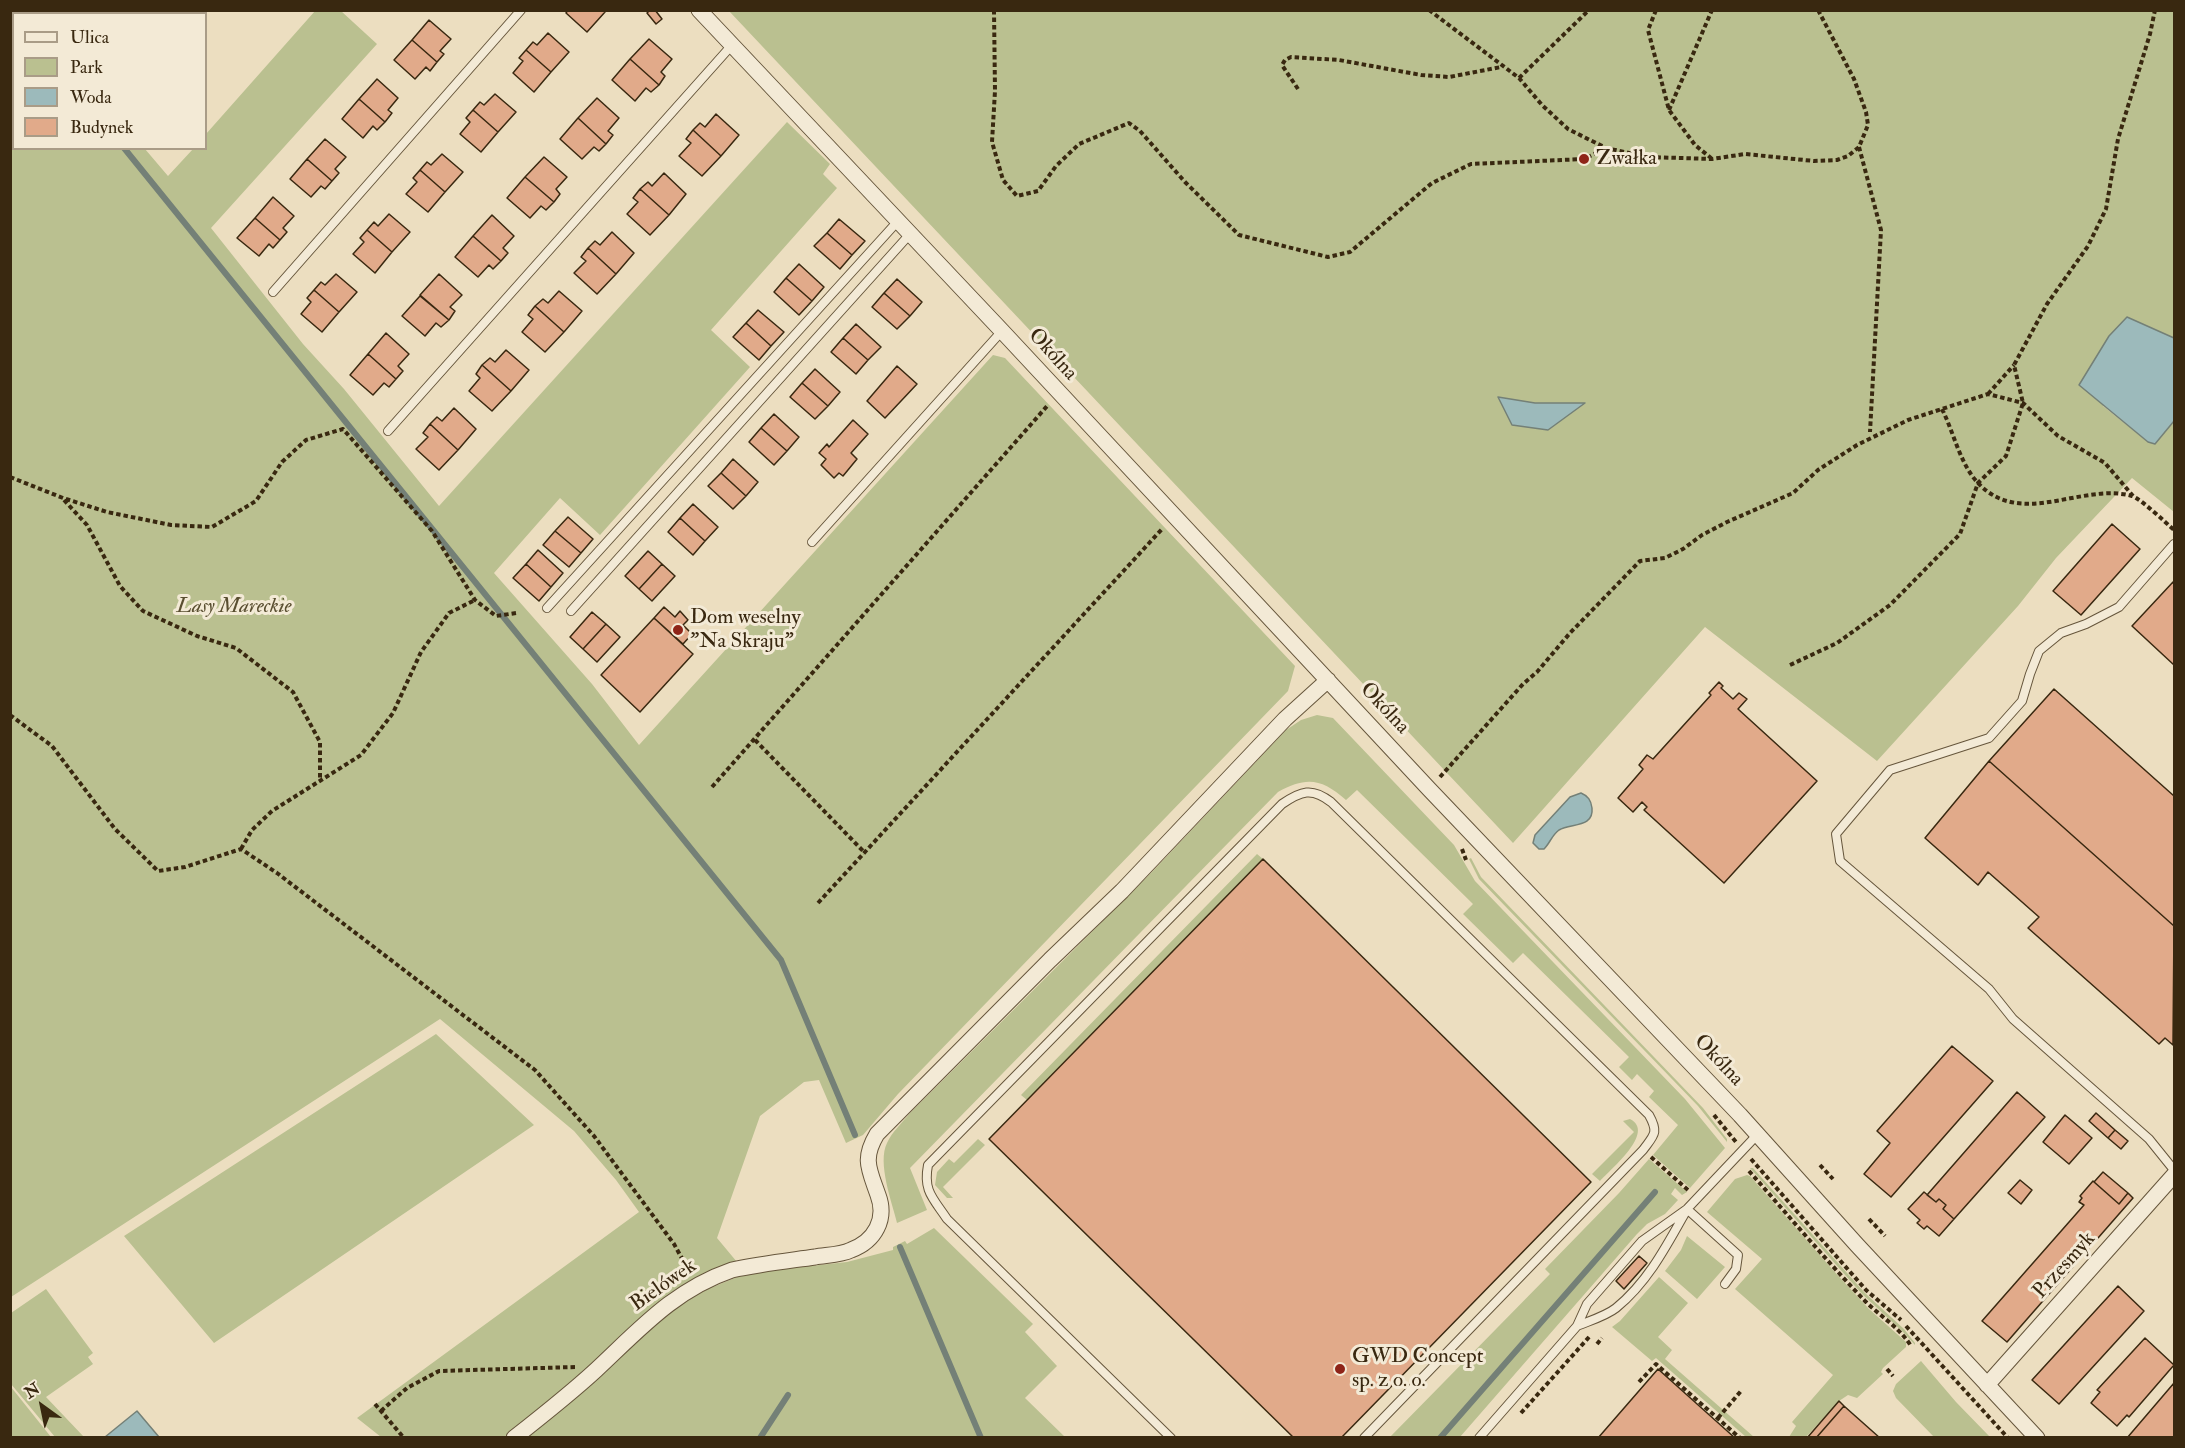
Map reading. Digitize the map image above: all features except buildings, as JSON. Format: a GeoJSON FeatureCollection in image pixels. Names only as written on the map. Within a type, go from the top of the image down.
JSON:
{"type":"FeatureCollection","features":[{"type":"Feature","properties":{"kind":"street","name":"Okólna"},"geometry":{"type":"LineString","coordinates":[[699,10],[1429,789],[1758,1134],[1857,1245],[2037,1437]]}},
{"type":"Feature","properties":{"kind":"street","name":"Bielówek"},"geometry":{"type":"LineString","coordinates":[[514,1437],[600,1366],[646,1321],[696,1286],[732,1270],[851,1251],[872,1238],[882,1213],[880,1198],[868,1169],[867,1159],[869,1149],[877,1134],[1122,891],[1285,718],[1328,680]]}},
{"type":"Feature","properties":{"kind":"street","name":"Przesmyk"},"geometry":{"type":"LineString","coordinates":[[1987,1385],[2175,1175]]}},
{"type":"Feature","properties":{"kind":"lane"},"geometry":{"type":"LineString","coordinates":[[273,292],[521,10]]}},
{"type":"Feature","properties":{"kind":"lane"},"geometry":{"type":"LineString","coordinates":[[388,431],[732,45]]}},
{"type":"Feature","properties":{"kind":"lane"},"geometry":{"type":"LineString","coordinates":[[547,609],[898,220]]}},
{"type":"Feature","properties":{"kind":"lane"},"geometry":{"type":"LineString","coordinates":[[571,611],[910,234]]}},
{"type":"Feature","properties":{"kind":"lane"},"geometry":{"type":"LineString","coordinates":[[812,542],[1002,331]]}},
{"type":"Feature","properties":{"kind":"lane"},"geometry":{"type":"LineString","coordinates":[[2175,543],[2120,606],[2086,624],[2061,633],[2039,651],[2022,701],[1989,738],[1890,770],[1836,834],[1840,861],[1989,988],[2013,1018],[2149,1139],[2175,1170]]}},
{"type":"Feature","properties":{"kind":"lane"},"geometry":{"type":"LineString","coordinates":[[1171,1437],[947,1219],[930,1194],[925,1181],[928,1165],[1281,804],[1295,795],[1307,792],[1321,795],[1331,802],[1649,1115],[1655,1126],[1655,1133],[1643,1150],[1364,1437]]}},
{"type":"Feature","properties":{"kind":"lane"},"geometry":{"type":"LineString","coordinates":[[1479,1437],[1577,1326],[1587,1304],[1642,1241],[1687,1209],[1758,1134]]}},
{"type":"Feature","properties":{"kind":"lane"},"geometry":{"type":"LineString","coordinates":[[1687,1209],[1738,1255],[1736,1269],[1725,1284]]}},
{"type":"Feature","properties":{"kind":"lane"},"geometry":{"type":"LineString","coordinates":[[1577,1326],[1615,1309],[1636,1287],[1657,1263],[1687,1209]]}},
{"type":"Feature","properties":{"kind":"path"},"geometry":{"type":"LineString","coordinates":[[994,10],[995,91],[992,142],[1003,180],[1017,195],[1038,192],[1056,166],[1079,144],[1129,123],[1140,131],[1185,183],[1239,235],[1328,257],[1350,252],[1432,183],[1472,164],[1584,159],[1606,148]]}},
{"type":"Feature","properties":{"kind":"path"},"geometry":{"type":"LineString","coordinates":[[1429,10],[1519,78],[1542,105],[1568,129],[1606,148],[1648,157],[1712,159],[1745,154],[1827,161],[1848,156],[1859,147],[1868,125],[1866,112],[1854,79],[1818,10]]}},
{"type":"Feature","properties":{"kind":"path"},"geometry":{"type":"LineString","coordinates":[[1519,78],[1589,10]]}},
{"type":"Feature","properties":{"kind":"path"},"geometry":{"type":"LineString","coordinates":[[1656,10],[1648,30],[1669,110],[1695,145],[1712,159]]}},
{"type":"Feature","properties":{"kind":"path"},"geometry":{"type":"LineString","coordinates":[[1669,110],[1712,10]]}},
{"type":"Feature","properties":{"kind":"path"},"geometry":{"type":"LineString","coordinates":[[1429,789],[1570,633],[1640,561],[1665,558],[1727,522],[1793,493],[1818,470],[1857,445],[1908,420],[1988,394],[2014,365],[2047,303],[2088,246],[2106,209],[2118,139],[2150,34],[2155,10]]}},
{"type":"Feature","properties":{"kind":"path"},"geometry":{"type":"LineString","coordinates":[[1298,90],[1282,64],[1291,57],[1339,60],[1421,75],[1449,77],[1502,66]]}},
{"type":"Feature","properties":{"kind":"path"},"geometry":{"type":"LineString","coordinates":[[1859,147],[1881,230],[1870,432]]}},
{"type":"Feature","properties":{"kind":"path"},"geometry":{"type":"LineString","coordinates":[[1790,665],[1837,643],[1890,605],[1960,534],[1978,483],[2006,456],[2023,403],[2014,365]]}},
{"type":"Feature","properties":{"kind":"path"},"geometry":{"type":"LineString","coordinates":[[712,787],[1058,393]]}},
{"type":"Feature","properties":{"kind":"path"},"geometry":{"type":"LineString","coordinates":[[1988,394],[2023,403],[2058,436],[2105,463],[2133,496],[2175,530]]}},
{"type":"Feature","properties":{"kind":"path"},"geometry":{"type":"LineString","coordinates":[[1942,409],[1963,460],[1978,483],[1999,499],[2033,505],[2100,494],[2133,496]]}},
{"type":"Feature","properties":{"kind":"path"},"geometry":{"type":"LineString","coordinates":[[10,477],[107,512],[171,525],[212,527],[256,501],[282,462],[306,440],[343,429],[432,531],[475,600],[496,616],[516,613]]}},
{"type":"Feature","properties":{"kind":"path"},"geometry":{"type":"LineString","coordinates":[[63,498],[87,525],[120,586],[143,611],[197,636],[236,648],[293,692],[320,742],[320,780]]}},
{"type":"Feature","properties":{"kind":"path"},"geometry":{"type":"LineString","coordinates":[[818,903],[1174,516]]}},
{"type":"Feature","properties":{"kind":"path"},"geometry":{"type":"LineString","coordinates":[[10,715],[52,746],[115,829],[158,871],[185,867],[241,849],[252,830],[272,811],[361,755],[393,713],[421,652],[449,613],[475,600]]}},
{"type":"Feature","properties":{"kind":"path"},"geometry":{"type":"LineString","coordinates":[[754,740],[865,853]]}},
{"type":"Feature","properties":{"kind":"path"},"geometry":{"type":"LineString","coordinates":[[241,849],[277,873],[535,1070],[594,1136],[674,1244],[696,1286]]}},
{"type":"Feature","properties":{"kind":"path"},"geometry":{"type":"LineString","coordinates":[[1643,1150],[1688,1190]]}},
{"type":"Feature","properties":{"kind":"path"},"geometry":{"type":"LineString","coordinates":[[1820,1165],[1833,1179]]}},
{"type":"Feature","properties":{"kind":"path"},"geometry":{"type":"LineString","coordinates":[[1759,1168],[1866,1290],[1901,1320],[2008,1437]]}},
{"type":"Feature","properties":{"kind":"path"},"geometry":{"type":"LineString","coordinates":[[1749,1171],[1868,1303],[1902,1334],[1911,1346]]}},
{"type":"Feature","properties":{"kind":"path"},"geometry":{"type":"LineString","coordinates":[[1869,1220],[1885,1236]]}},
{"type":"Feature","properties":{"kind":"path"},"geometry":{"type":"LineString","coordinates":[[1515,1421],[1595,1329]]}},
{"type":"Feature","properties":{"kind":"path"},"geometry":{"type":"LineString","coordinates":[[1597,1344],[1602,1338]]}},
{"type":"Feature","properties":{"kind":"path"},"geometry":{"type":"LineString","coordinates":[[1639,1382],[1656,1364],[1740,1437]]}},
{"type":"Feature","properties":{"kind":"path"},"geometry":{"type":"LineString","coordinates":[[381,1411],[407,1388],[439,1371],[600,1366]]}},
{"type":"Feature","properties":{"kind":"path"},"geometry":{"type":"LineString","coordinates":[[1887,1369],[1893,1376]]}},
{"type":"Feature","properties":{"kind":"path"},"geometry":{"type":"LineString","coordinates":[[1718,1418],[1741,1391]]}},
{"type":"Feature","properties":{"kind":"path"},"geometry":{"type":"LineString","coordinates":[[375,1404],[404,1437]]}},
{"type":"Feature","properties":{"kind":"green space","name":"Lasy Mareckie"},"geometry":{"type":"Polygon","coordinates":[[[11,11],[36,12],[12,12],[12,150],[146,150],[168,176],[192,150],[207,150],[207,133],[315,11],[341,11],[377,44],[211,228],[303,344],[344,389],[439,506],[787,122],[830,164],[823,174],[837,188],[711,330],[750,367],[600,535],[560,498],[494,573],[592,684],[639,745],[993,355],[1005,358],[1295,666],[1288,691],[898,1094],[863,1135],[846,1143],[819,1080],[804,1082],[760,1116],[717,1238],[737,1262],[714,1269],[650,1309],[589,1368],[504,1437],[381,1437],[357,1418],[639,1212],[616,1180],[574,1131],[440,1019],[11,1297],[11,11]]]}},
{"type":"Feature","properties":{"kind":"green space"},"geometry":{"type":"Polygon","coordinates":[[[729,11],[2174,11],[2174,338],[2127,317],[2103,406],[2148,442],[2155,444],[2174,421],[2174,512],[2132,478],[2056,558],[2018,606],[1877,761],[1705,627],[1513,843],[729,11]]]}},
{"type":"Feature","properties":{"kind":"green space"},"geometry":{"type":"Polygon","coordinates":[[[1317,715],[1333,718],[1454,845],[1475,881],[1685,1099],[1725,1148],[1690,1188],[1653,1155],[1678,1125],[1649,1097],[1654,1091],[1637,1074],[1632,1080],[1619,1067],[1629,1057],[1523,953],[1513,963],[1463,914],[1473,904],[1357,790],[1346,800],[1322,784],[1306,782],[1278,792],[910,1168],[927,1210],[897,1223],[884,1172],[884,1151],[897,1128],[1152,872],[1286,730],[1301,720],[1317,715]]]}},
{"type":"Feature","properties":{"kind":"green space"},"geometry":{"type":"Polygon","coordinates":[[[1257,854],[1263,859],[1027,1100],[1021,1095],[1257,854]]]}},
{"type":"Feature","properties":{"kind":"green space"},"geometry":{"type":"Polygon","coordinates":[[[1471,858],[1481,877],[1703,1108],[1727,1142],[1698,1106],[1479,879],[1469,859],[1471,858]]]}},
{"type":"Feature","properties":{"kind":"green space"},"geometry":{"type":"Polygon","coordinates":[[[436,1034],[534,1125],[214,1343],[124,1236],[436,1034]]]}},
{"type":"Feature","properties":{"kind":"green space"},"geometry":{"type":"Polygon","coordinates":[[[1630,1119],[1637,1125],[1638,1132],[1635,1141],[1621,1160],[1600,1181],[1592,1174],[1634,1132],[1623,1121],[1630,1119]]]}},
{"type":"Feature","properties":{"kind":"green space"},"geometry":{"type":"Polygon","coordinates":[[[978,1139],[985,1145],[943,1187],[953,1198],[947,1198],[935,1185],[937,1172],[949,1159],[954,1163],[978,1139]]]}},
{"type":"Feature","properties":{"kind":"green space"},"geometry":{"type":"Polygon","coordinates":[[[1649,1159],[1687,1192],[1682,1195],[1675,1188],[1671,1194],[1678,1200],[1665,1214],[1647,1224],[1637,1234],[1460,1437],[1390,1437],[1550,1274],[1545,1269],[1649,1159]]]}},
{"type":"Feature","properties":{"kind":"green space"},"geometry":{"type":"Polygon","coordinates":[[[1750,1168],[1753,1168],[1865,1293],[1904,1329],[1915,1345],[1862,1294],[1750,1168]]]}},
{"type":"Feature","properties":{"kind":"green space"},"geometry":{"type":"Polygon","coordinates":[[[1747,1175],[1869,1309],[1906,1342],[1906,1347],[1883,1368],[1881,1372],[1883,1374],[1857,1398],[1848,1395],[1839,1401],[1806,1437],[1789,1437],[1796,1426],[1792,1422],[1833,1375],[1735,1289],[1762,1259],[1707,1212],[1735,1179],[1747,1175]]]}},
{"type":"Feature","properties":{"kind":"green space"},"geometry":{"type":"Polygon","coordinates":[[[934,1228],[1033,1324],[1025,1332],[1057,1366],[1025,1398],[1065,1437],[524,1438],[654,1324],[682,1303],[708,1289],[737,1277],[773,1270],[847,1262],[893,1250],[893,1247],[905,1241],[907,1244],[934,1228]]]}},
{"type":"Feature","properties":{"kind":"green space"},"geometry":{"type":"Polygon","coordinates":[[[1687,1236],[1725,1267],[1697,1299],[1665,1271],[1681,1250],[1687,1236]]]}},
{"type":"Feature","properties":{"kind":"green space"},"geometry":{"type":"Polygon","coordinates":[[[1659,1277],[1688,1303],[1658,1337],[1672,1350],[1665,1359],[1754,1437],[1746,1437],[1656,1358],[1652,1361],[1612,1327],[1659,1277]]]}},
{"type":"Feature","properties":{"kind":"green space"},"geometry":{"type":"Polygon","coordinates":[[[46,1289],[93,1353],[88,1357],[93,1364],[46,1397],[84,1437],[55,1437],[11,1384],[11,1313],[46,1289]]]}},
{"type":"Feature","properties":{"kind":"green space"},"geometry":{"type":"Polygon","coordinates":[[[1921,1361],[1990,1437],[1934,1437],[1896,1398],[1893,1391],[1896,1384],[1921,1361]]]}},
{"type":"Feature","properties":{"kind":"green space"},"geometry":{"type":"Polygon","coordinates":[[[11,1387],[51,1437],[11,1437],[11,1387]]]}},
{"type":"Feature","properties":{"kind":"water"},"geometry":{"type":"Polygon","coordinates":[[[2127,317],[2174,338],[2174,421],[2155,444],[2148,442],[2079,385],[2109,336],[2127,317]]]}},
{"type":"Feature","properties":{"kind":"water"},"geometry":{"type":"Polygon","coordinates":[[[1498,397],[1535,403],[1585,403],[1548,430],[1512,425],[1498,397]]]}},
{"type":"Feature","properties":{"kind":"water"},"geometry":{"type":"Polygon","coordinates":[[[1581,793],[1591,803],[1592,814],[1589,819],[1581,824],[1559,830],[1544,849],[1539,849],[1533,843],[1535,835],[1570,797],[1581,793]]]}},
{"type":"Feature","properties":{"kind":"water"},"geometry":{"type":"Polygon","coordinates":[[[137,1411],[159,1437],[105,1437],[137,1411]]]}},
{"type":"Feature","properties":{"kind":"waterway"},"geometry":{"type":"LineString","coordinates":[[126,150],[781,960],[855,1135]]}},
{"type":"Feature","properties":{"kind":"waterway"},"geometry":{"type":"LineString","coordinates":[[1440,1438],[1655,1192]]}},
{"type":"Feature","properties":{"kind":"waterway"},"geometry":{"type":"LineString","coordinates":[[900,1247],[981,1438]]}},
{"type":"Feature","properties":{"kind":"waterway"},"geometry":{"type":"LineString","coordinates":[[760,1438],[788,1395]]}},
{"type":"Feature","properties":{"kind":"place","name":"Zwałka"},"geometry":{"type":"Point","coordinates":[1584,159]}},
{"type":"Feature","properties":{"kind":"place","name":"Dom weselny \"Na Skraju\""},"geometry":{"type":"Point","coordinates":[678,630]}},
{"type":"Feature","properties":{"kind":"place","name":"GWD Concept sp. z o. o."},"geometry":{"type":"Point","coordinates":[1340,1369]}}]}
